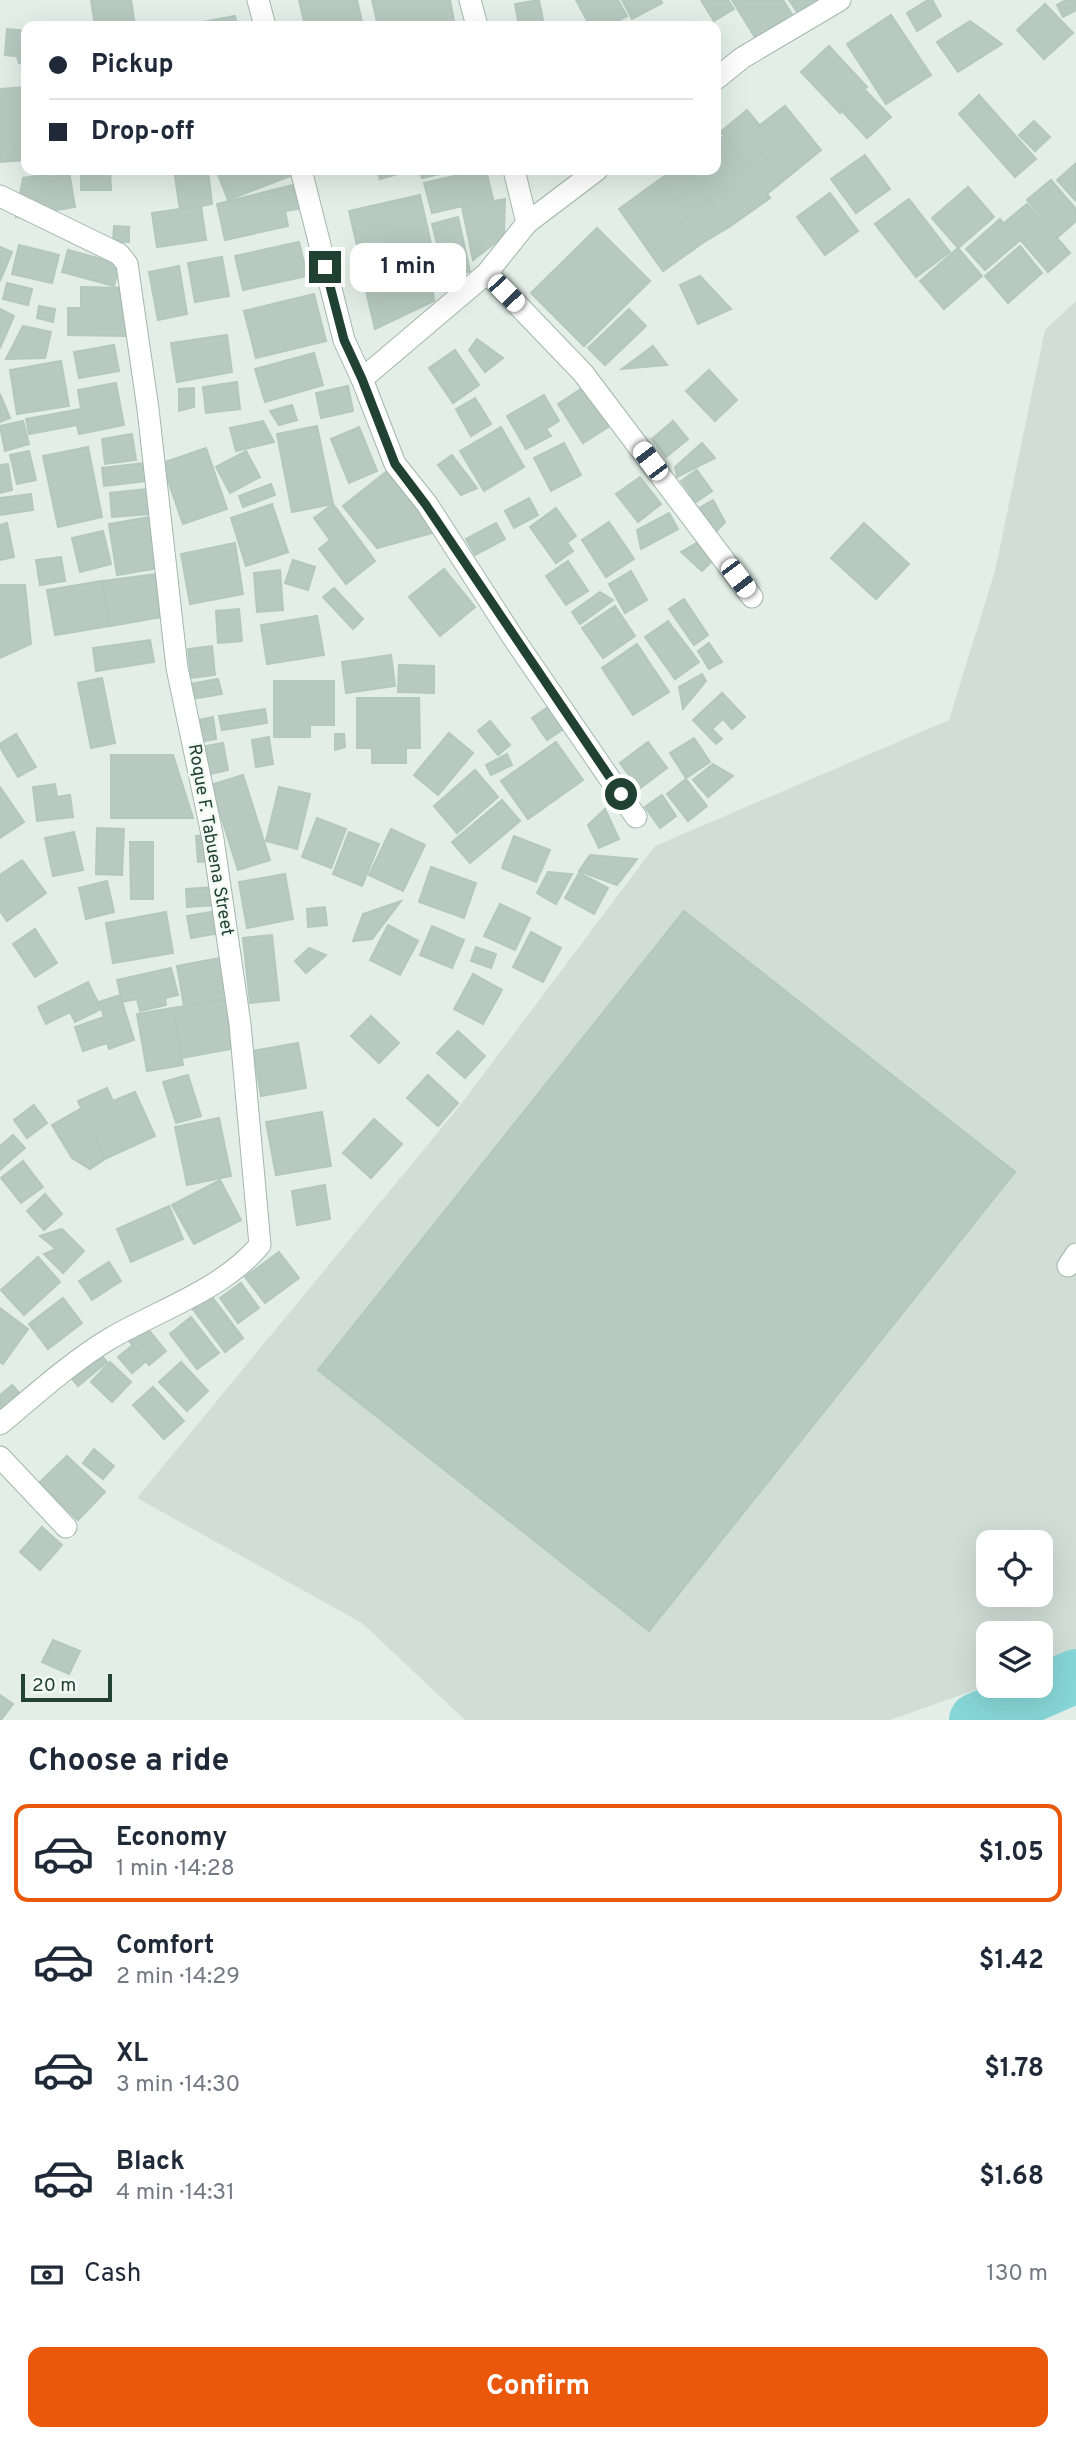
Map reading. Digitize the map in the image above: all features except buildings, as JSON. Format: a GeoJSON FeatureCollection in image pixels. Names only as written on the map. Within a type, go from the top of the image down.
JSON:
{"type":"FeatureCollection","features":[{"type":"Feature","properties":{"kind":"street"},"geometry":{"type":"LineString","coordinates":[[258,0],[264,21]]}},
{"type":"Feature","properties":{"kind":"street"},"geometry":{"type":"LineString","coordinates":[[470,0],[476,21]]}},
{"type":"Feature","properties":{"kind":"street"},"geometry":{"type":"LineString","coordinates":[[721,75],[742,58],[840,0]]}},
{"type":"Feature","properties":{"kind":"street"},"geometry":{"type":"LineString","coordinates":[[302,175],[344,340],[395,464],[426,505],[636,817]]}},
{"type":"Feature","properties":{"kind":"street"},"geometry":{"type":"LineString","coordinates":[[515,175],[527,223]]}},
{"type":"Feature","properties":{"kind":"street"},"geometry":{"type":"LineString","coordinates":[[362,379],[487,273],[527,223],[590,175]]}},
{"type":"Feature","properties":{"kind":"street","name":"Roque F. Tabuena Street"},"geometry":{"type":"LineString","coordinates":[[0,196],[119,254],[127,264],[148,409],[177,667],[213,839],[240,1024],[260,1245],[244,1264],[170,1309],[110,1338],[0,1424]]}},
{"type":"Feature","properties":{"kind":"street"},"geometry":{"type":"LineString","coordinates":[[487,273],[583,373],[752,597]]}},
{"type":"Feature","properties":{"kind":"street"},"geometry":{"type":"LineString","coordinates":[[0,1457],[66,1527]]}},
{"type":"Feature","properties":{"kind":"shaded area"},"geometry":{"type":"Polygon","coordinates":[[[1076,301],[1076,1705],[1053,1685],[1053,1621],[976,1621],[976,1690],[890,1720],[465,1720],[362,1623],[137,1498],[462,1103],[655,846],[949,720],[995,571],[1045,330],[1076,301]]]}},
{"type":"Feature","properties":{"kind":"waterway"},"geometry":{"type":"LineString","coordinates":[[976,1720],[1076,1676]]}},
{"type":"Feature","properties":{"kind":"route"},"geometry":{"type":"LineString","coordinates":[[325,267],[344,340],[395,464],[426,505],[621,794]]}}]}
